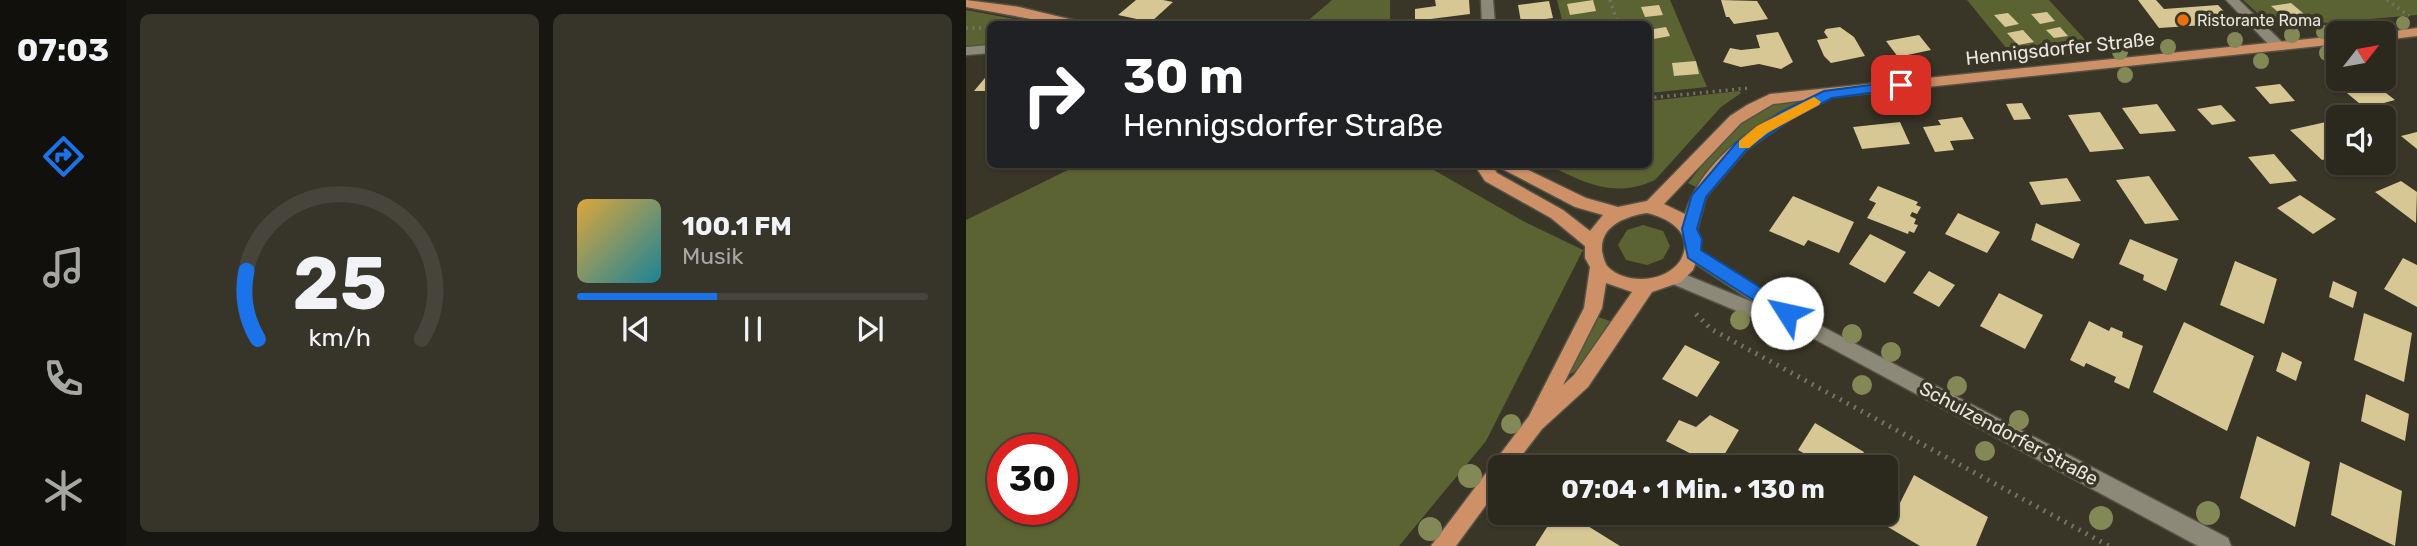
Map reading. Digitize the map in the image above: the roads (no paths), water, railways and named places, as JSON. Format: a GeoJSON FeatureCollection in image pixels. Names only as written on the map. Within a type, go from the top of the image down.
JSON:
{"type":"FeatureCollection","features":[{"type":"Feature","properties":{"kind":"main road"},"geometry":{"type":"LineString","coordinates":[[966,2],[1060,21]]}},
{"type":"Feature","properties":{"kind":"main road"},"geometry":{"type":"LineString","coordinates":[[2396,35],[2417,32]]}},
{"type":"Feature","properties":{"kind":"main road","name":"Hennigsdorfer Straße"},"geometry":{"type":"LineString","coordinates":[[1651,207],[1677,184],[1738,116],[1753,106],[1796,94],[1829,94],[2326,41]]}},
{"type":"Feature","properties":{"kind":"main road","name":"Hennigsdorfer Straße"},"geometry":{"type":"LineString","coordinates":[[1689,229],[1699,195],[1741,146],[1774,122],[1829,94]]}},
{"type":"Feature","properties":{"kind":"main road"},"geometry":{"type":"LineString","coordinates":[[1491,169],[1521,172],[1581,202],[1618,213]]}},
{"type":"Feature","properties":{"kind":"main road"},"geometry":{"type":"LineString","coordinates":[[1491,169],[1557,214],[1592,242]]}},
{"type":"Feature","properties":{"kind":"main road"},"geometry":{"type":"LineString","coordinates":[[1651,207],[1675,215],[1689,229],[1694,239],[1693,253],[1681,273],[1674,277],[1646,286],[1622,284],[1599,267],[1592,255],[1592,242],[1599,227],[1618,213],[1651,207]]}},
{"type":"Feature","properties":{"kind":"main road"},"geometry":{"type":"LineString","coordinates":[[1535,423],[1593,308],[1599,267]]}},
{"type":"Feature","properties":{"kind":"main road"},"geometry":{"type":"LineString","coordinates":[[1510,455],[1535,423],[1580,381],[1646,286]]}},
{"type":"Feature","properties":{"kind":"main road"},"geometry":{"type":"LineString","coordinates":[[1441,546],[1488,484]]}},
{"type":"Feature","properties":{"kind":"street"},"geometry":{"type":"LineString","coordinates":[[1487,0],[1489,21]]}},
{"type":"Feature","properties":{"kind":"street"},"geometry":{"type":"LineString","coordinates":[[2232,0],[2278,47]]}},
{"type":"Feature","properties":{"kind":"street"},"geometry":{"type":"LineString","coordinates":[[966,51],[987,49]]}},
{"type":"Feature","properties":{"kind":"street","name":"Schulzendorfer Straße"},"geometry":{"type":"LineString","coordinates":[[1693,253],[1798,321],[2220,546]]}},
{"type":"Feature","properties":{"kind":"street","name":"Schulzendorfer Straße"},"geometry":{"type":"LineString","coordinates":[[1674,277],[1762,314],[1798,321]]}},
{"type":"Feature","properties":{"kind":"place","name":"Ristorante Roma"},"geometry":{"type":"Point","coordinates":[2183,20]}}]}
